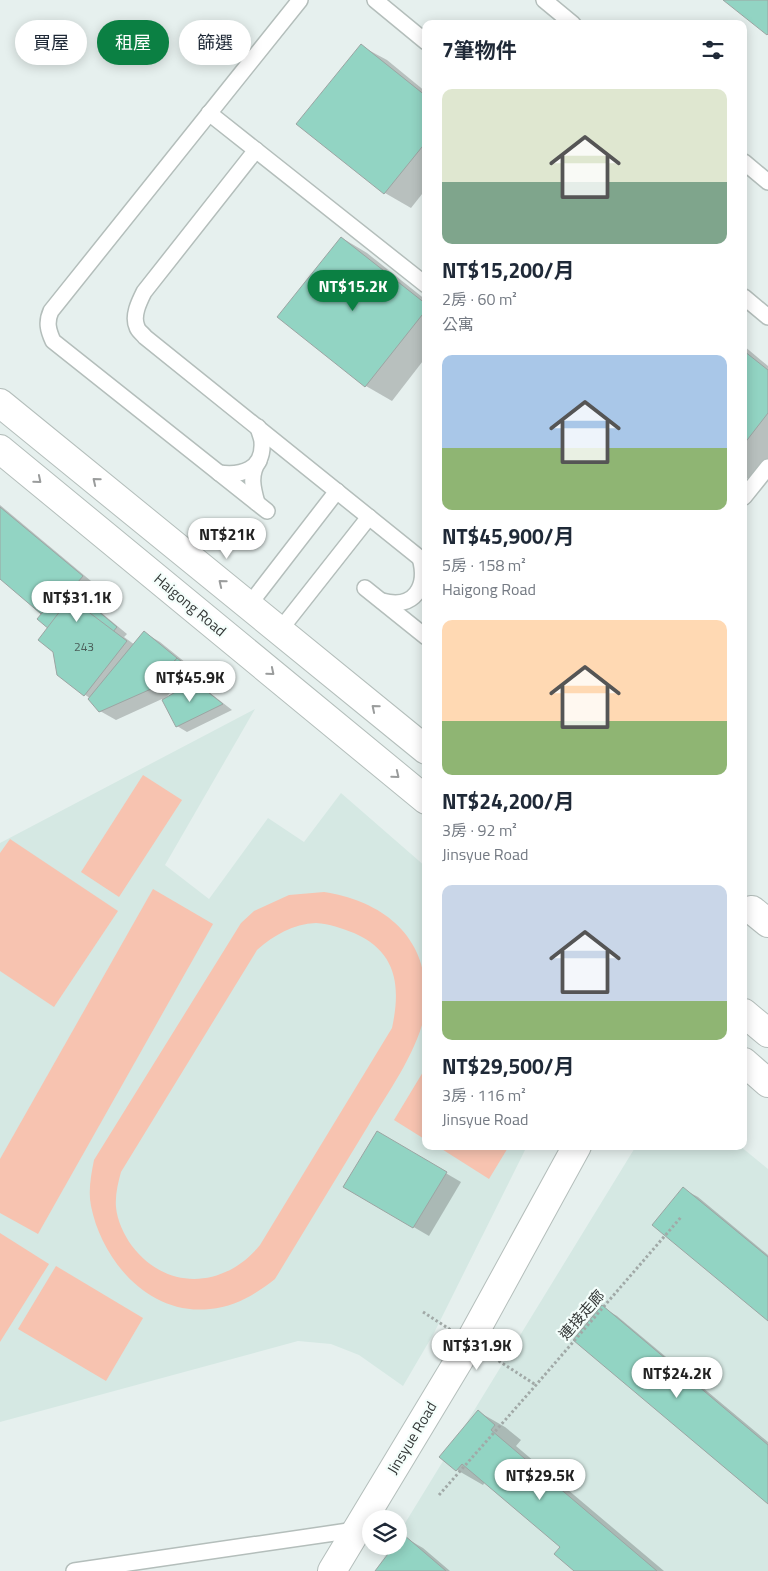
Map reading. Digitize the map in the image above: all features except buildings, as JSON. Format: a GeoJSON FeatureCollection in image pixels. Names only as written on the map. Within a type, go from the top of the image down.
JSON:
{"type":"FeatureCollection","features":[{"type":"Feature","properties":{"kind":"street"},"geometry":{"type":"LineString","coordinates":[[0,403],[422,747]]}},
{"type":"Feature","properties":{"kind":"street","name":"Haigong Road"},"geometry":{"type":"LineString","coordinates":[[0,449],[422,797]]}},
{"type":"Feature","properties":{"kind":"street"},"geometry":{"type":"LineString","coordinates":[[747,1016],[768,1033]]}},
{"type":"Feature","properties":{"kind":"street"},"geometry":{"type":"LineString","coordinates":[[747,1065],[768,1083]]}},
{"type":"Feature","properties":{"kind":"street","name":"Jinsyue Road"},"geometry":{"type":"LineString","coordinates":[[332,1571],[464,1352],[574,1150]]}},
{"type":"Feature","properties":{"kind":"lane"},"geometry":{"type":"LineString","coordinates":[[258,427],[262,442],[252,483],[262,507],[53,341],[48,330],[47,320],[51,311],[300,0]]}},
{"type":"Feature","properties":{"kind":"lane"},"geometry":{"type":"LineString","coordinates":[[374,0],[422,39]]}},
{"type":"Feature","properties":{"kind":"lane"},"geometry":{"type":"LineString","coordinates":[[544,0],[568,20]]}},
{"type":"Feature","properties":{"kind":"lane"},"geometry":{"type":"LineString","coordinates":[[209,113],[422,282]]}},
{"type":"Feature","properties":{"kind":"lane"},"geometry":{"type":"LineString","coordinates":[[256,150],[144,292],[138,305],[137,327],[145,337],[422,559]]}},
{"type":"Feature","properties":{"kind":"lane"},"geometry":{"type":"LineString","coordinates":[[747,164],[768,182]]}},
{"type":"Feature","properties":{"kind":"lane"},"geometry":{"type":"LineString","coordinates":[[747,300],[768,317]]}},
{"type":"Feature","properties":{"kind":"lane"},"geometry":{"type":"LineString","coordinates":[[219,473],[236,474],[246,472],[273,453],[291,454]]}},
{"type":"Feature","properties":{"kind":"lane"},"geometry":{"type":"LineString","coordinates":[[747,493],[768,467]]}},
{"type":"Feature","properties":{"kind":"lane"},"geometry":{"type":"LineString","coordinates":[[249,605],[337,491]]}},
{"type":"Feature","properties":{"kind":"lane"},"geometry":{"type":"LineString","coordinates":[[280,630],[369,517]]}},
{"type":"Feature","properties":{"kind":"lane"},"geometry":{"type":"LineString","coordinates":[[365,588],[422,633]]}},
{"type":"Feature","properties":{"kind":"lane"},"geometry":{"type":"LineString","coordinates":[[382,601],[392,604],[408,601],[422,589]]}},
{"type":"Feature","properties":{"kind":"lane"},"geometry":{"type":"LineString","coordinates":[[422,589],[415,600],[413,612],[415,623],[422,632]]}},
{"type":"Feature","properties":{"kind":"lane"},"geometry":{"type":"LineString","coordinates":[[74,1571],[355,1530]]}},
{"type":"Feature","properties":{"kind":"path","name":"連接走廊"},"geometry":{"type":"LineString","coordinates":[[439,1495],[536,1386],[682,1216]]}},
{"type":"Feature","properties":{"kind":"path"},"geometry":{"type":"LineString","coordinates":[[423,1312],[536,1386]]}},
{"type":"Feature","properties":{"kind":"shaded area"},"geometry":{"type":"Polygon","coordinates":[[[255,709],[165,865],[209,899],[268,818],[304,842],[341,793],[422,864],[422,1150],[525,1150],[434,1333],[403,1386],[359,1355],[331,1344],[298,1341],[0,1422],[0,843],[255,709]]]}},
{"type":"Feature","properties":{"kind":"shaded area"},"geometry":{"type":"Polygon","coordinates":[[[143,775],[182,800],[119,897],[81,872],[143,775]]]}},
{"type":"Feature","properties":{"kind":"shaded area"},"geometry":{"type":"Polygon","coordinates":[[[10,839],[118,911],[54,1007],[0,971],[0,853],[10,839]]]}},
{"type":"Feature","properties":{"kind":"shaded area"},"geometry":{"type":"Polygon","coordinates":[[[153,889],[213,924],[38,1234],[0,1213],[0,1159],[153,889]]]}},
{"type":"Feature","properties":{"kind":"shaded area"},"geometry":{"type":"Polygon","coordinates":[[[324,892],[361,902],[392,920],[405,933],[421,965],[422,1025],[414,1047],[400,1074],[275,1279],[237,1303],[219,1308],[188,1309],[167,1304],[148,1294],[117,1265],[97,1227],[90,1200],[90,1183],[94,1160],[241,923],[254,911],[289,895],[324,892]],[[316,923],[292,928],[277,935],[257,950],[121,1172],[116,1203],[121,1227],[132,1246],[146,1261],[162,1271],[179,1277],[196,1279],[213,1276],[230,1270],[246,1259],[260,1245],[392,1028],[395,1013],[395,984],[387,960],[368,941],[335,926],[316,923]]]}},
{"type":"Feature","properties":{"kind":"shaded area"},"geometry":{"type":"Polygon","coordinates":[[[422,1074],[422,1138],[394,1120],[422,1074]]]}},
{"type":"Feature","properties":{"kind":"shaded area"},"geometry":{"type":"Polygon","coordinates":[[[443,1150],[507,1150],[489,1179],[443,1150]]]}},
{"type":"Feature","properties":{"kind":"shaded area"},"geometry":{"type":"Polygon","coordinates":[[[634,1150],[745,1150],[768,1169],[768,1571],[375,1571],[385,1555],[407,1555],[407,1520],[634,1150]]]}},
{"type":"Feature","properties":{"kind":"shaded area"},"geometry":{"type":"Polygon","coordinates":[[[0,1233],[49,1264],[0,1342],[0,1233]]]}},
{"type":"Feature","properties":{"kind":"shaded area"},"geometry":{"type":"Polygon","coordinates":[[[56,1266],[143,1318],[106,1381],[18,1329],[56,1266]]]}}]}
